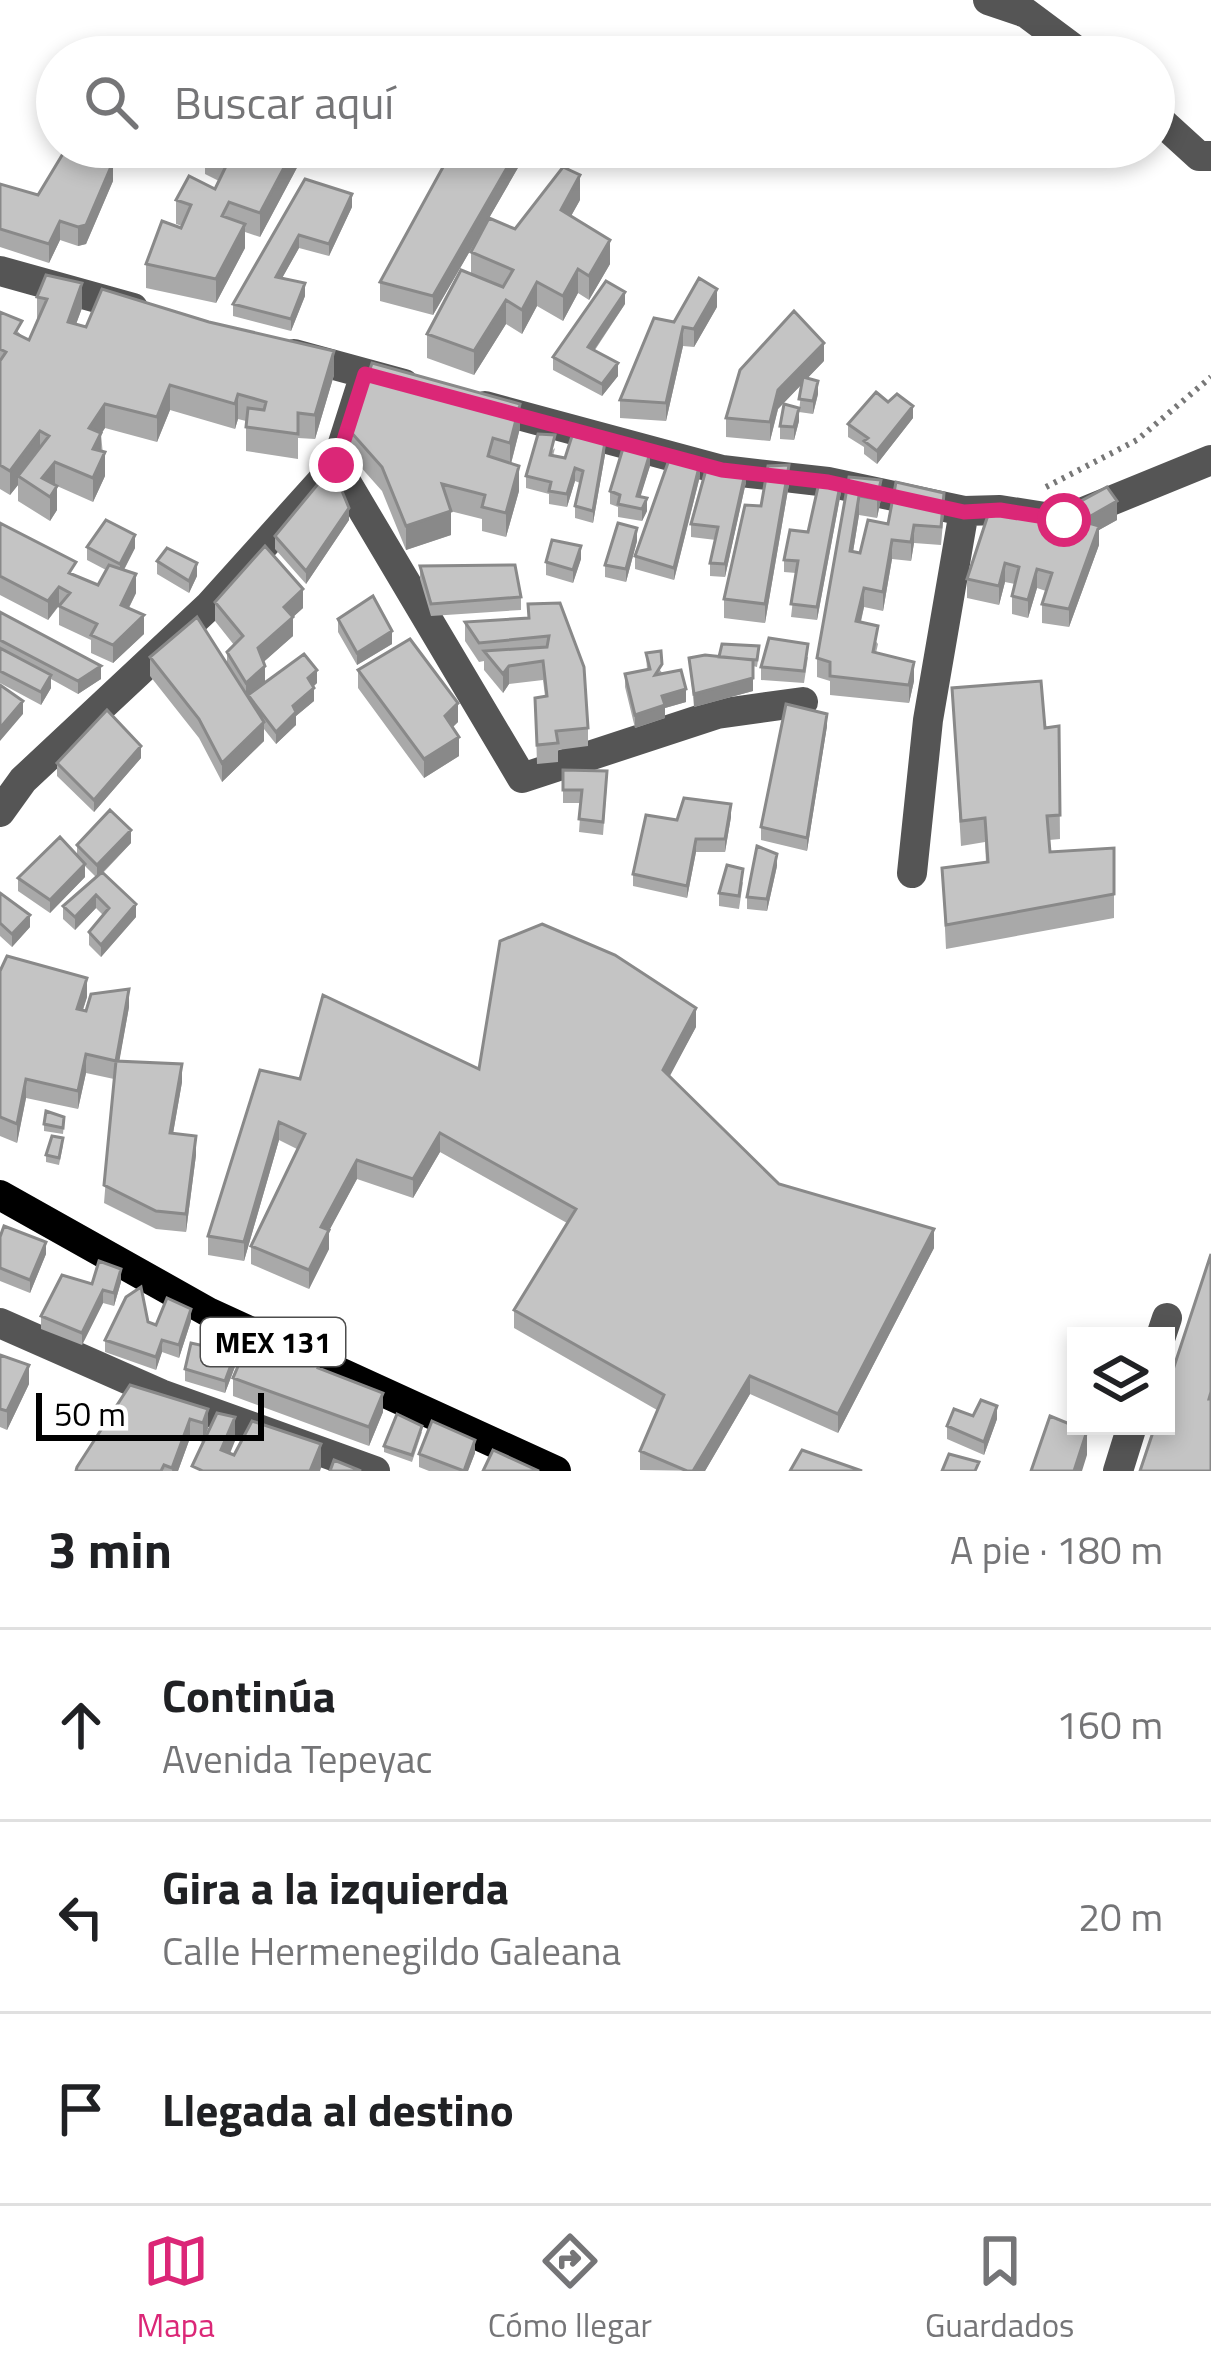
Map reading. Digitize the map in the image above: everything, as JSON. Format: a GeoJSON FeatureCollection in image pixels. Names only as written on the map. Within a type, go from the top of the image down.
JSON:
{"type":"FeatureCollection","features":[{"type":"Feature","properties":{"kind":"main road","name":"MEX 131"},"geometry":{"type":"LineString","coordinates":[[0,1195],[210,1313],[556,1471]]}},
{"type":"Feature","properties":{"kind":"street"},"geometry":{"type":"LineString","coordinates":[[988,0],[1027,13],[1057,36]]}},
{"type":"Feature","properties":{"kind":"street"},"geometry":{"type":"LineString","coordinates":[[1175,134],[1199,156],[1211,156]]}},
{"type":"Feature","properties":{"kind":"street"},"geometry":{"type":"LineString","coordinates":[[0,271],[160,316]]}},
{"type":"Feature","properties":{"kind":"street"},"geometry":{"type":"LineString","coordinates":[[274,348],[722,470],[828,482],[964,512],[1000,510],[1064,520],[1211,460]]}},
{"type":"Feature","properties":{"kind":"street"},"geometry":{"type":"LineString","coordinates":[[0,812],[23,780],[209,606],[336,465],[365,374]]}},
{"type":"Feature","properties":{"kind":"street"},"geometry":{"type":"LineString","coordinates":[[336,465],[522,778],[718,714],[803,702]]}},
{"type":"Feature","properties":{"kind":"street"},"geometry":{"type":"LineString","coordinates":[[912,872],[928,720],[964,512]]}},
{"type":"Feature","properties":{"kind":"street"},"geometry":{"type":"LineString","coordinates":[[0,1323],[161,1394],[374,1471]]}},
{"type":"Feature","properties":{"kind":"street"},"geometry":{"type":"LineString","coordinates":[[1118,1471],[1129,1435]]}},
{"type":"Feature","properties":{"kind":"path"},"geometry":{"type":"LineString","coordinates":[[1000,510],[1137,440],[1211,377]]}},
{"type":"Feature","properties":{"kind":"building"},"geometry":{"type":"Polygon","coordinates":[[[54,168],[110,168],[86,225],[60,221],[49,244],[0,229],[0,184],[38,195],[54,168]]]}},
{"type":"Feature","properties":{"kind":"building"},"geometry":{"type":"Polygon","coordinates":[[[225,168],[284,168],[260,213],[229,202],[222,216],[245,224],[216,279],[146,264],[162,221],[181,228],[191,205],[176,200],[189,176],[215,189],[225,168]]]}},
{"type":"Feature","properties":{"kind":"building"},"geometry":{"type":"Polygon","coordinates":[[[442,168],[507,168],[433,296],[380,282],[442,168]]]}},
{"type":"Feature","properties":{"kind":"building"},"geometry":{"type":"Polygon","coordinates":[[[565,168],[580,175],[561,210],[610,240],[589,276],[578,269],[563,296],[537,282],[522,310],[506,300],[474,351],[427,334],[461,270],[503,287],[513,270],[471,252],[489,218],[515,229],[565,168]]]}},
{"type":"Feature","properties":{"kind":"building"},"geometry":{"type":"Polygon","coordinates":[[[305,179],[352,194],[329,244],[299,235],[276,277],[305,283],[291,319],[233,304],[305,179]]]}},
{"type":"Feature","properties":{"kind":"building"},"geometry":{"type":"Polygon","coordinates":[[[46,275],[82,283],[68,322],[86,327],[102,289],[209,322],[334,351],[315,415],[298,413],[298,434],[246,427],[248,408],[264,410],[266,402],[238,394],[235,404],[170,385],[157,417],[105,404],[89,428],[101,433],[93,449],[105,452],[93,478],[55,462],[42,478],[57,486],[50,497],[18,476],[49,436],[40,431],[10,471],[0,465],[0,361],[6,352],[0,349],[0,312],[22,321],[15,333],[29,340],[47,299],[37,297],[46,275]]]}},
{"type":"Feature","properties":{"kind":"building"},"geometry":{"type":"Polygon","coordinates":[[[699,278],[717,289],[694,329],[683,327],[666,403],[620,400],[654,318],[674,322],[699,278]]]}},
{"type":"Feature","properties":{"kind":"building"},"geometry":{"type":"Polygon","coordinates":[[[606,281],[625,292],[588,347],[618,363],[602,384],[553,357],[606,281]]]}},
{"type":"Feature","properties":{"kind":"building"},"geometry":{"type":"Polygon","coordinates":[[[794,311],[824,343],[778,390],[770,422],[726,418],[740,370],[794,311]]]}},
{"type":"Feature","properties":{"kind":"building"},"geometry":{"type":"Polygon","coordinates":[[[372,363],[520,404],[510,443],[493,438],[488,456],[519,466],[506,513],[482,507],[485,495],[442,484],[451,511],[406,526],[382,467],[350,431],[372,363]]]}},
{"type":"Feature","properties":{"kind":"building"},"geometry":{"type":"Polygon","coordinates":[[[803,377],[818,381],[813,401],[799,399],[803,377]]]}},
{"type":"Feature","properties":{"kind":"building"},"geometry":{"type":"Polygon","coordinates":[[[876,392],[888,402],[897,394],[913,406],[877,451],[848,424],[876,392]]]}},
{"type":"Feature","properties":{"kind":"building"},"geometry":{"type":"Polygon","coordinates":[[[784,404],[799,408],[794,427],[780,426],[784,404]]]}},
{"type":"Feature","properties":{"kind":"building"},"geometry":{"type":"Polygon","coordinates":[[[538,434],[555,435],[550,455],[565,458],[572,436],[605,442],[593,511],[575,506],[583,471],[575,468],[567,494],[549,491],[551,482],[526,476],[538,434]]]}},
{"type":"Feature","properties":{"kind":"building"},"geometry":{"type":"Polygon","coordinates":[[[624,445],[650,453],[637,496],[647,498],[642,509],[618,504],[620,495],[610,491],[624,445]]]}},
{"type":"Feature","properties":{"kind":"building"},"geometry":{"type":"Polygon","coordinates":[[[670,457],[700,463],[674,568],[635,556],[670,457]]]}},
{"type":"Feature","properties":{"kind":"building"},"geometry":{"type":"Polygon","coordinates":[[[789,465],[765,604],[724,599],[745,505],[761,506],[768,466],[789,465]]]}},
{"type":"Feature","properties":{"kind":"building"},"geometry":{"type":"Polygon","coordinates":[[[707,466],[746,469],[725,564],[710,563],[718,527],[691,524],[707,466]]]}},
{"type":"Feature","properties":{"kind":"building"},"geometry":{"type":"Polygon","coordinates":[[[332,467],[349,508],[306,571],[275,536],[332,467]]]}},
{"type":"Feature","properties":{"kind":"building"},"geometry":{"type":"Polygon","coordinates":[[[849,477],[881,480],[877,499],[859,496],[850,551],[860,553],[868,520],[888,524],[896,482],[944,493],[941,527],[914,525],[911,542],[892,540],[883,592],[864,588],[856,621],[878,626],[873,652],[914,662],[909,685],[830,676],[830,662],[817,658],[849,477]]]}},
{"type":"Feature","properties":{"kind":"building"},"geometry":{"type":"Polygon","coordinates":[[[820,478],[841,480],[817,607],[791,604],[798,561],[784,560],[790,530],[808,532],[820,478]]]}},
{"type":"Feature","properties":{"kind":"building"},"geometry":{"type":"Polygon","coordinates":[[[1107,487],[1117,501],[1082,521],[1099,526],[1069,609],[1042,604],[1052,573],[1037,569],[1028,600],[1012,596],[1019,567],[1005,563],[999,586],[967,579],[989,512],[1064,523],[1057,514],[1107,487]]]}},
{"type":"Feature","properties":{"kind":"building"},"geometry":{"type":"Polygon","coordinates":[[[106,520],[135,535],[120,564],[87,547],[106,520]]]}},
{"type":"Feature","properties":{"kind":"building"},"geometry":{"type":"Polygon","coordinates":[[[0,523],[76,562],[69,573],[98,585],[109,565],[136,574],[121,605],[144,615],[113,645],[91,635],[97,624],[59,606],[70,593],[59,587],[48,601],[0,576],[0,523]]]}},
{"type":"Feature","properties":{"kind":"building"},"geometry":{"type":"Polygon","coordinates":[[[618,523],[637,528],[626,569],[605,565],[618,523]]]}},
{"type":"Feature","properties":{"kind":"building"},"geometry":{"type":"Polygon","coordinates":[[[552,540],[581,546],[573,570],[546,562],[552,540]]]}},
{"type":"Feature","properties":{"kind":"building"},"geometry":{"type":"Polygon","coordinates":[[[265,546],[303,589],[284,607],[293,617],[258,648],[265,666],[246,683],[227,652],[243,636],[215,602],[265,546]]]}},
{"type":"Feature","properties":{"kind":"building"},"geometry":{"type":"Polygon","coordinates":[[[167,548],[197,563],[189,581],[157,561],[167,548]]]}},
{"type":"Feature","properties":{"kind":"building"},"geometry":{"type":"Polygon","coordinates":[[[515,565],[521,597],[431,604],[420,566],[515,565]]]}},
{"type":"Feature","properties":{"kind":"building"},"geometry":{"type":"Polygon","coordinates":[[[373,596],[392,631],[357,653],[338,619],[373,596]]]}},
{"type":"Feature","properties":{"kind":"building"},"geometry":{"type":"Polygon","coordinates":[[[560,603],[584,667],[588,728],[556,731],[558,743],[537,745],[535,698],[547,696],[543,661],[509,666],[503,674],[484,651],[547,647],[549,636],[479,643],[465,622],[529,618],[528,604],[560,603]]]}},
{"type":"Feature","properties":{"kind":"building"},"geometry":{"type":"Polygon","coordinates":[[[0,612],[101,666],[78,681],[0,640],[0,612]]]}},
{"type":"Feature","properties":{"kind":"building"},"geometry":{"type":"Polygon","coordinates":[[[197,617],[264,722],[222,763],[199,719],[150,657],[197,617]]]}},
{"type":"Feature","properties":{"kind":"building"},"geometry":{"type":"Polygon","coordinates":[[[769,638],[808,644],[804,671],[761,667],[769,638]]]}},
{"type":"Feature","properties":{"kind":"building"},"geometry":{"type":"Polygon","coordinates":[[[410,639],[458,703],[445,716],[459,737],[424,759],[358,670],[410,639]]]}},
{"type":"Feature","properties":{"kind":"building"},"geometry":{"type":"Polygon","coordinates":[[[722,644],[759,646],[757,660],[719,657],[722,644]]]}},
{"type":"Feature","properties":{"kind":"building"},"geometry":{"type":"Polygon","coordinates":[[[0,648],[51,675],[41,692],[0,671],[0,648]]]}},
{"type":"Feature","properties":{"kind":"building"},"geometry":{"type":"Polygon","coordinates":[[[661,651],[662,664],[655,675],[681,670],[686,689],[662,696],[665,705],[635,715],[625,674],[650,669],[646,653],[661,651]]]}},
{"type":"Feature","properties":{"kind":"building"},"geometry":{"type":"Polygon","coordinates":[[[304,654],[317,670],[308,678],[314,688],[293,706],[296,712],[276,732],[248,695],[304,654]]]}},
{"type":"Feature","properties":{"kind":"building"},"geometry":{"type":"Polygon","coordinates":[[[689,658],[753,660],[753,678],[694,694],[689,658]]]}},
{"type":"Feature","properties":{"kind":"building"},"geometry":{"type":"Polygon","coordinates":[[[1041,681],[1045,728],[1059,726],[1060,815],[1047,816],[1050,852],[1114,848],[1114,894],[946,925],[942,868],[988,862],[985,818],[961,821],[952,688],[1041,681]]]}},
{"type":"Feature","properties":{"kind":"building"},"geometry":{"type":"Polygon","coordinates":[[[0,685],[23,701],[0,728],[0,685]]]}},
{"type":"Feature","properties":{"kind":"building"},"geometry":{"type":"Polygon","coordinates":[[[786,704],[827,714],[807,838],[761,827],[786,704]]]}},
{"type":"Feature","properties":{"kind":"building"},"geometry":{"type":"Polygon","coordinates":[[[107,710],[141,746],[94,800],[57,763],[107,710]]]}},
{"type":"Feature","properties":{"kind":"building"},"geometry":{"type":"Polygon","coordinates":[[[563,770],[607,771],[603,822],[579,819],[582,790],[563,790],[563,770]]]}},
{"type":"Feature","properties":{"kind":"building"},"geometry":{"type":"Polygon","coordinates":[[[684,798],[731,804],[725,839],[696,839],[687,886],[633,874],[646,815],[677,820],[684,798]]]}},
{"type":"Feature","properties":{"kind":"building"},"geometry":{"type":"Polygon","coordinates":[[[110,810],[131,830],[97,865],[77,845],[110,810]]]}},
{"type":"Feature","properties":{"kind":"building"},"geometry":{"type":"Polygon","coordinates":[[[60,837],[85,864],[50,900],[18,878],[60,837]]]}},
{"type":"Feature","properties":{"kind":"building"},"geometry":{"type":"Polygon","coordinates":[[[757,846],[777,854],[767,899],[747,897],[757,846]]]}},
{"type":"Feature","properties":{"kind":"building"},"geometry":{"type":"Polygon","coordinates":[[[727,865],[743,869],[739,896],[719,893],[727,865]]]}},
{"type":"Feature","properties":{"kind":"building"},"geometry":{"type":"Polygon","coordinates":[[[102,872],[136,904],[101,945],[89,932],[109,908],[96,895],[75,917],[63,906],[102,872]]]}},
{"type":"Feature","properties":{"kind":"building"},"geometry":{"type":"Polygon","coordinates":[[[0,893],[30,915],[12,934],[0,923],[0,893]]]}},
{"type":"Feature","properties":{"kind":"building"},"geometry":{"type":"Polygon","coordinates":[[[542,924],[615,955],[696,1008],[663,1070],[779,1184],[934,1229],[838,1414],[750,1376],[693,1471],[640,1451],[664,1395],[514,1310],[576,1209],[440,1133],[413,1179],[357,1160],[321,1227],[329,1230],[309,1270],[251,1246],[305,1134],[279,1122],[244,1242],[208,1236],[260,1070],[300,1079],[323,995],[479,1069],[500,941],[542,924]]]}},
{"type":"Feature","properties":{"kind":"building"},"geometry":{"type":"Polygon","coordinates":[[[7,956],[87,978],[77,1009],[86,1011],[91,994],[129,989],[116,1061],[86,1054],[78,1091],[26,1079],[17,1124],[0,1117],[0,971],[7,956]]]}},
{"type":"Feature","properties":{"kind":"building"},"geometry":{"type":"Polygon","coordinates":[[[116,1061],[182,1064],[170,1133],[196,1136],[186,1214],[156,1211],[104,1185],[116,1061]]]}},
{"type":"Feature","properties":{"kind":"building"},"geometry":{"type":"Polygon","coordinates":[[[46,1111],[64,1117],[63,1128],[44,1124],[46,1111]]]}},
{"type":"Feature","properties":{"kind":"building"},"geometry":{"type":"Polygon","coordinates":[[[52,1136],[63,1138],[59,1158],[46,1155],[52,1136]]]}},
{"type":"Feature","properties":{"kind":"building"},"geometry":{"type":"Polygon","coordinates":[[[4,1226],[46,1242],[30,1280],[0,1268],[4,1226]]]}},
{"type":"Feature","properties":{"kind":"building"},"geometry":{"type":"Polygon","coordinates":[[[1211,1254],[1211,1471],[1140,1471],[1152,1435],[1175,1435],[1175,1364],[1211,1254]]]}},
{"type":"Feature","properties":{"kind":"building"},"geometry":{"type":"Polygon","coordinates":[[[99,1261],[121,1269],[114,1293],[103,1290],[82,1333],[41,1316],[62,1275],[92,1284],[99,1261]]]}},
{"type":"Feature","properties":{"kind":"building"},"geometry":{"type":"Polygon","coordinates":[[[141,1287],[148,1322],[156,1325],[167,1298],[191,1309],[179,1345],[162,1340],[156,1357],[105,1340],[126,1297],[141,1287]]]}},
{"type":"Feature","properties":{"kind":"building"},"geometry":{"type":"Polygon","coordinates":[[[227,1321],[244,1330],[225,1381],[185,1369],[191,1343],[218,1349],[227,1321]]]}},
{"type":"Feature","properties":{"kind":"building"},"geometry":{"type":"Polygon","coordinates":[[[254,1329],[320,1363],[318,1368],[383,1393],[369,1427],[233,1378],[254,1329]]]}},
{"type":"Feature","properties":{"kind":"building"},"geometry":{"type":"Polygon","coordinates":[[[0,1355],[29,1365],[7,1411],[0,1409],[0,1355]]]}},
{"type":"Feature","properties":{"kind":"building"},"geometry":{"type":"Polygon","coordinates":[[[130,1385],[208,1409],[203,1423],[190,1419],[172,1468],[76,1471],[77,1467],[130,1385]]]}},
{"type":"Feature","properties":{"kind":"building"},"geometry":{"type":"Polygon","coordinates":[[[981,1400],[997,1406],[984,1442],[947,1426],[954,1409],[973,1416],[981,1400]]]}},
{"type":"Feature","properties":{"kind":"building"},"geometry":{"type":"Polygon","coordinates":[[[217,1413],[235,1417],[221,1450],[234,1455],[252,1421],[321,1444],[310,1471],[203,1471],[192,1466],[217,1413]]]}},
{"type":"Feature","properties":{"kind":"building"},"geometry":{"type":"Polygon","coordinates":[[[397,1414],[422,1426],[412,1455],[384,1446],[397,1414]]]}},
{"type":"Feature","properties":{"kind":"building"},"geometry":{"type":"Polygon","coordinates":[[[1050,1416],[1067,1423],[1067,1435],[1086,1435],[1074,1471],[1031,1471],[1050,1416]]]}},
{"type":"Feature","properties":{"kind":"building"},"geometry":{"type":"Polygon","coordinates":[[[432,1421],[475,1440],[464,1471],[419,1454],[432,1421]]]}},
{"type":"Feature","properties":{"kind":"building"},"geometry":{"type":"Polygon","coordinates":[[[493,1450],[539,1471],[483,1471],[493,1450]]]}},
{"type":"Feature","properties":{"kind":"building"},"geometry":{"type":"Polygon","coordinates":[[[802,1450],[862,1471],[790,1471],[802,1450]]]}},
{"type":"Feature","properties":{"kind":"building"},"geometry":{"type":"Polygon","coordinates":[[[949,1454],[979,1462],[975,1471],[942,1471],[949,1454]]]}},
{"type":"Feature","properties":{"kind":"building"},"geometry":{"type":"Polygon","coordinates":[[[334,1460],[361,1471],[330,1471],[334,1460]]]}},
{"type":"Feature","properties":{"kind":"route"},"geometry":{"type":"LineString","coordinates":[[336,465],[365,374],[722,470],[828,482],[964,512],[1000,510],[1064,520]]}}]}
